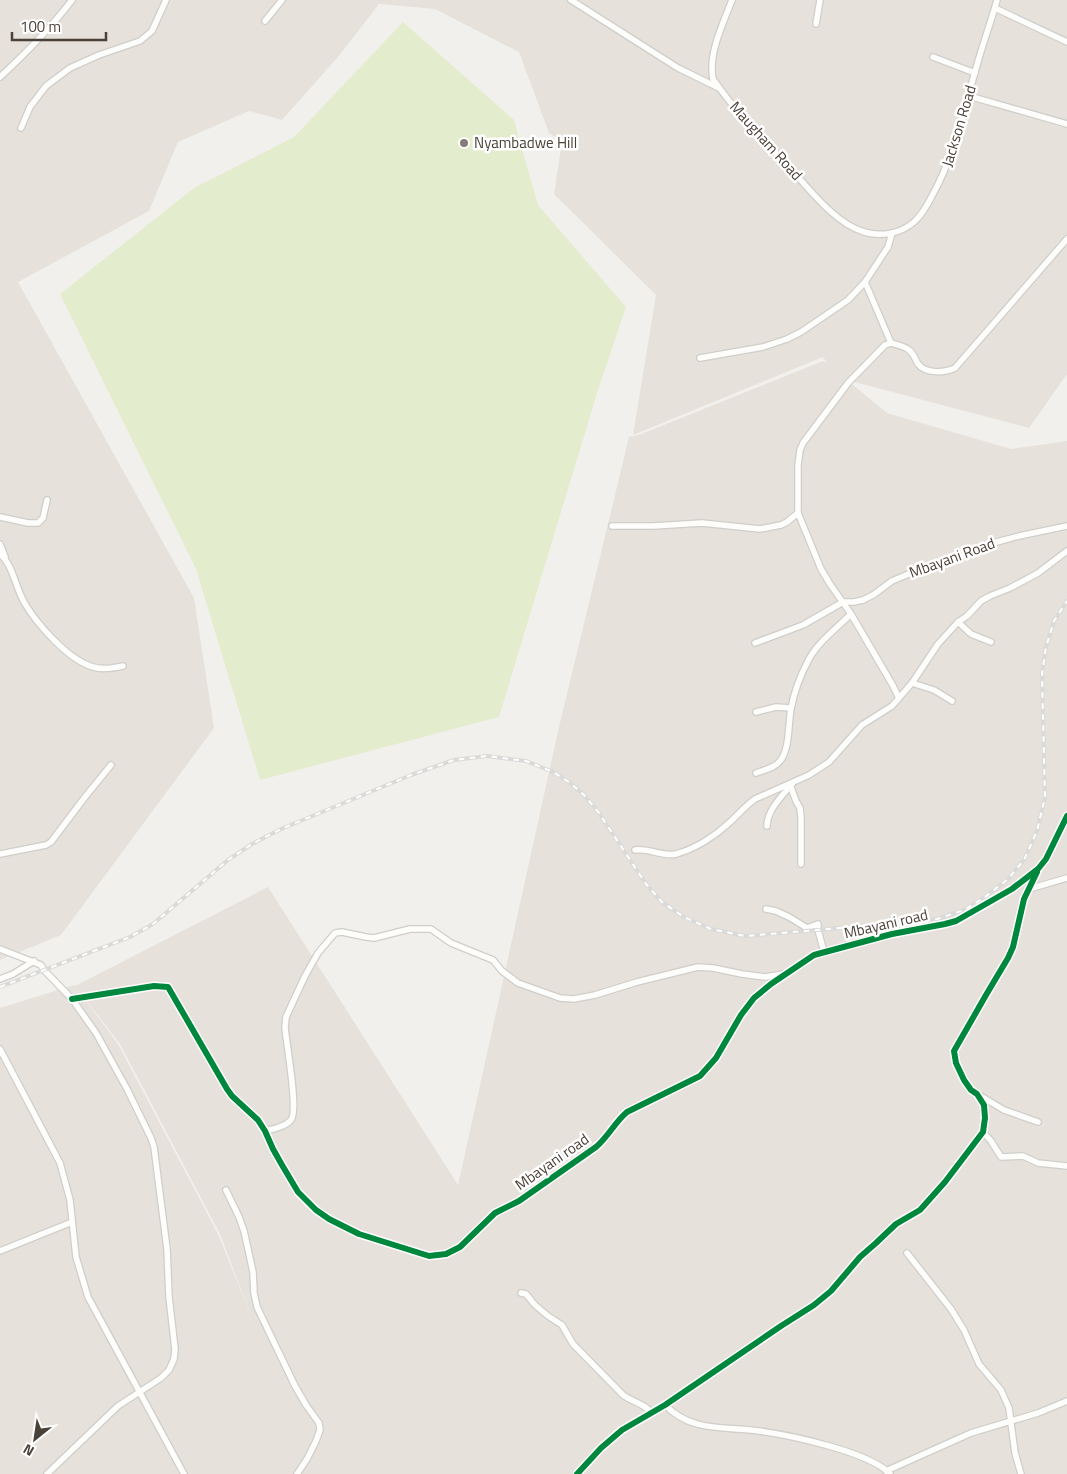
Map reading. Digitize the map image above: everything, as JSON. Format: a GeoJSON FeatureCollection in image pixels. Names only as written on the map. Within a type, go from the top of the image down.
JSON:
{"type":"FeatureCollection","features":[{"type":"Feature","properties":{"kind":"street"},"geometry":{"type":"LineString","coordinates":[[0,77],[53,26],[72,0]]}},
{"type":"Feature","properties":{"kind":"street"},"geometry":{"type":"LineString","coordinates":[[21,128],[30,108],[46,86],[70,68],[140,41],[152,31],[166,0]]}},
{"type":"Feature","properties":{"kind":"street"},"geometry":{"type":"LineString","coordinates":[[265,21],[282,0]]}},
{"type":"Feature","properties":{"kind":"street"},"geometry":{"type":"LineString","coordinates":[[572,0],[678,68],[721,90]]}},
{"type":"Feature","properties":{"kind":"street","name":"Maugham Road"},"geometry":{"type":"LineString","coordinates":[[732,0],[722,24],[712,58],[711,69],[713,79],[770,147],[824,205],[850,225],[864,232],[882,235],[892,234]]}},
{"type":"Feature","properties":{"kind":"street"},"geometry":{"type":"LineString","coordinates":[[816,24],[820,0]]}},
{"type":"Feature","properties":{"kind":"street","name":"Jackson Road"},"geometry":{"type":"LineString","coordinates":[[892,234],[908,227],[915,221],[928,204],[941,180],[953,150],[997,0]]}},
{"type":"Feature","properties":{"kind":"street"},"geometry":{"type":"LineString","coordinates":[[995,8],[1067,42]]}},
{"type":"Feature","properties":{"kind":"street"},"geometry":{"type":"LineString","coordinates":[[933,57],[975,73]]}},
{"type":"Feature","properties":{"kind":"street"},"geometry":{"type":"LineString","coordinates":[[969,96],[1067,124]]}},
{"type":"Feature","properties":{"kind":"street"},"geometry":{"type":"LineString","coordinates":[[700,358],[753,349],[787,339],[801,332],[848,300],[865,282],[888,247],[892,234]]}},
{"type":"Feature","properties":{"kind":"street"},"geometry":{"type":"LineString","coordinates":[[865,282],[891,343],[909,350],[918,364],[929,371],[944,371],[955,368],[1067,239]]}},
{"type":"Feature","properties":{"kind":"street"},"geometry":{"type":"LineString","coordinates":[[891,343],[879,350],[848,383],[803,443],[798,465],[798,513],[821,569],[851,614],[899,698]]}},
{"type":"Feature","properties":{"kind":"street"},"geometry":{"type":"LineString","coordinates":[[0,517],[20,522],[38,523],[43,518],[47,500]]}},
{"type":"Feature","properties":{"kind":"street"},"geometry":{"type":"LineString","coordinates":[[612,526],[702,523],[760,529],[781,525],[798,513]]}},
{"type":"Feature","properties":{"kind":"street","name":"Mbayani Road"},"geometry":{"type":"LineString","coordinates":[[843,602],[863,600],[900,577],[993,543],[1067,526]]}},
{"type":"Feature","properties":{"kind":"street"},"geometry":{"type":"LineString","coordinates":[[0,544],[24,602],[51,637],[64,650],[84,664],[94,667],[123,666]]}},
{"type":"Feature","properties":{"kind":"street"},"geometry":{"type":"LineString","coordinates":[[635,850],[647,849],[660,854],[671,854],[692,848],[727,825],[747,804],[755,799],[792,784],[830,762],[862,724],[888,709],[899,698],[912,683],[938,644],[958,622],[990,596],[1032,577],[1067,552]]}},
{"type":"Feature","properties":{"kind":"street"},"geometry":{"type":"LineString","coordinates":[[0,554],[6,559]]}},
{"type":"Feature","properties":{"kind":"street"},"geometry":{"type":"LineString","coordinates":[[755,642],[803,625],[843,602]]}},
{"type":"Feature","properties":{"kind":"street"},"geometry":{"type":"LineString","coordinates":[[756,773],[780,762],[787,742],[791,708],[798,684],[809,659],[820,645],[851,614]]}},
{"type":"Feature","properties":{"kind":"street"},"geometry":{"type":"LineString","coordinates":[[958,622],[971,634],[991,642]]}},
{"type":"Feature","properties":{"kind":"street"},"geometry":{"type":"LineString","coordinates":[[912,683],[934,690],[952,701]]}},
{"type":"Feature","properties":{"kind":"street"},"geometry":{"type":"LineString","coordinates":[[756,712],[776,707],[791,708]]}},
{"type":"Feature","properties":{"kind":"street"},"geometry":{"type":"LineString","coordinates":[[0,854],[51,842],[111,765]]}},
{"type":"Feature","properties":{"kind":"street"},"geometry":{"type":"LineString","coordinates":[[767,826],[770,814],[792,784]]}},
{"type":"Feature","properties":{"kind":"street"},"geometry":{"type":"LineString","coordinates":[[792,784],[802,818],[801,864]]}},
{"type":"Feature","properties":{"kind":"street","name":"Mbayani road"},"geometry":{"type":"LineString","coordinates":[[72,999],[154,986],[168,988],[232,1096],[258,1120],[266,1131],[273,1149],[304,1199],[322,1215],[359,1234],[429,1256],[446,1254],[464,1244],[495,1213],[519,1201],[596,1147],[627,1112],[700,1076],[716,1058],[746,1007],[771,984],[814,955],[892,934],[956,921],[1012,889],[1038,870],[1046,859],[1067,816]]}},
{"type":"Feature","properties":{"kind":"street"},"geometry":{"type":"LineString","coordinates":[[1038,870],[1024,899],[1011,952],[954,1051],[956,1063],[971,1090],[1004,1110],[1038,1122]]}},
{"type":"Feature","properties":{"kind":"street"},"geometry":{"type":"LineString","coordinates":[[1029,889],[1067,878]]}},
{"type":"Feature","properties":{"kind":"street"},"geometry":{"type":"LineString","coordinates":[[766,909],[789,917],[807,928],[818,924],[824,952]]}},
{"type":"Feature","properties":{"kind":"street"},"geometry":{"type":"LineString","coordinates":[[266,1131],[284,1125],[293,1116],[286,1017],[318,953],[335,933],[342,932],[374,938],[410,929],[431,930],[451,943],[493,960],[502,971],[518,983],[560,998],[574,999],[595,995],[637,982],[698,967],[765,977],[787,974]]}},
{"type":"Feature","properties":{"kind":"street"},"geometry":{"type":"LineString","coordinates":[[0,948],[41,965],[72,999],[96,1033],[148,1129],[154,1147],[167,1249],[169,1297],[175,1349],[174,1359],[169,1370],[161,1378],[118,1406],[47,1474]]}},
{"type":"Feature","properties":{"kind":"street"},"geometry":{"type":"LineString","coordinates":[[0,980],[34,961]]}},
{"type":"Feature","properties":{"kind":"street"},"geometry":{"type":"LineString","coordinates":[[0,1050],[60,1163],[70,1200],[76,1257],[88,1297],[184,1474]]}},
{"type":"Feature","properties":{"kind":"street"},"geometry":{"type":"LineString","coordinates":[[577,1474],[613,1438],[630,1425],[665,1405],[814,1305],[825,1296],[860,1256],[891,1228],[925,1206],[982,1132],[985,1113],[984,1105],[977,1094]]}},
{"type":"Feature","properties":{"kind":"street"},"geometry":{"type":"LineString","coordinates":[[982,1132],[991,1141],[1001,1157],[1023,1156],[1038,1163],[1067,1166]]}},
{"type":"Feature","properties":{"kind":"street"},"geometry":{"type":"LineString","coordinates":[[226,1190],[240,1217],[244,1231],[253,1272],[257,1307],[295,1386],[319,1423],[320,1430],[316,1441],[297,1474]]}},
{"type":"Feature","properties":{"kind":"street"},"geometry":{"type":"LineString","coordinates":[[0,1251],[72,1222]]}},
{"type":"Feature","properties":{"kind":"street"},"geometry":{"type":"LineString","coordinates":[[907,1253],[958,1319],[979,1364],[1001,1390],[1009,1408],[1015,1453],[1021,1474]]}},
{"type":"Feature","properties":{"kind":"street"},"geometry":{"type":"LineString","coordinates":[[521,1293],[526,1294],[548,1316],[562,1324],[573,1344],[624,1395],[632,1401],[647,1407],[651,1413]]}},
{"type":"Feature","properties":{"kind":"street"},"geometry":{"type":"LineString","coordinates":[[665,1405],[687,1421],[696,1425],[759,1431],[792,1437],[858,1456],[888,1472],[971,1433],[1047,1410],[1067,1401]]}},
{"type":"Feature","properties":{"kind":"shaded area"},"geometry":{"type":"Polygon","coordinates":[[[0,0],[1067,0],[1067,374],[1029,428],[847,380],[887,413],[1011,449],[1067,441],[1067,1474],[0,1474],[0,1008],[74,985],[118,1044],[218,1234],[252,1318],[220,1234],[120,1044],[75,986],[268,887],[458,1185],[559,727],[629,437],[639,435],[823,361],[828,364],[823,357],[633,435],[656,295],[554,194],[562,142],[549,133],[519,52],[435,9],[379,4],[338,57],[282,120],[249,111],[178,142],[149,211],[18,282],[194,598],[214,728],[61,935],[0,960],[0,0]]]}},
{"type":"Feature","properties":{"kind":"green space"},"geometry":{"type":"Polygon","coordinates":[[[403,22],[514,120],[538,205],[626,307],[598,390],[499,717],[260,780],[196,569],[60,294],[194,188],[294,137],[403,22]]]}},
{"type":"Feature","properties":{"kind":"railway"},"geometry":{"type":"LineString","coordinates":[[0,987],[130,937],[153,924],[228,860],[252,844],[281,829],[411,775],[454,760],[487,756],[526,761],[553,772],[569,782],[584,795],[599,813],[646,884],[662,902],[684,917],[711,929],[745,936],[937,919],[964,910],[1008,879],[1024,860],[1037,831],[1045,797],[1042,674],[1046,647],[1054,621],[1067,601]]}},
{"type":"Feature","properties":{"kind":"cycle path"},"geometry":{"type":"LineString","coordinates":[[72,999],[154,986],[168,987],[227,1089],[258,1120],[298,1192],[316,1210],[329,1219],[359,1234],[429,1256],[446,1254],[460,1247],[495,1213],[519,1201],[596,1147],[627,1112],[700,1076],[716,1058],[741,1015],[754,998],[771,984],[814,955],[892,934],[956,921],[1012,889],[1038,869],[1046,859],[1067,816]]}},
{"type":"Feature","properties":{"kind":"cycle path"},"geometry":{"type":"LineString","coordinates":[[577,1474],[601,1448],[622,1430],[665,1405],[814,1305],[831,1291],[860,1257],[896,1224],[920,1210],[945,1182],[983,1132],[985,1118],[984,1105],[964,1080],[956,1063],[954,1051],[1008,958],[1013,947],[1024,899],[1037,872]]}},
{"type":"Feature","properties":{"kind":"place","name":"Nyambadwe Hill"},"geometry":{"type":"Point","coordinates":[464,143]}}]}
